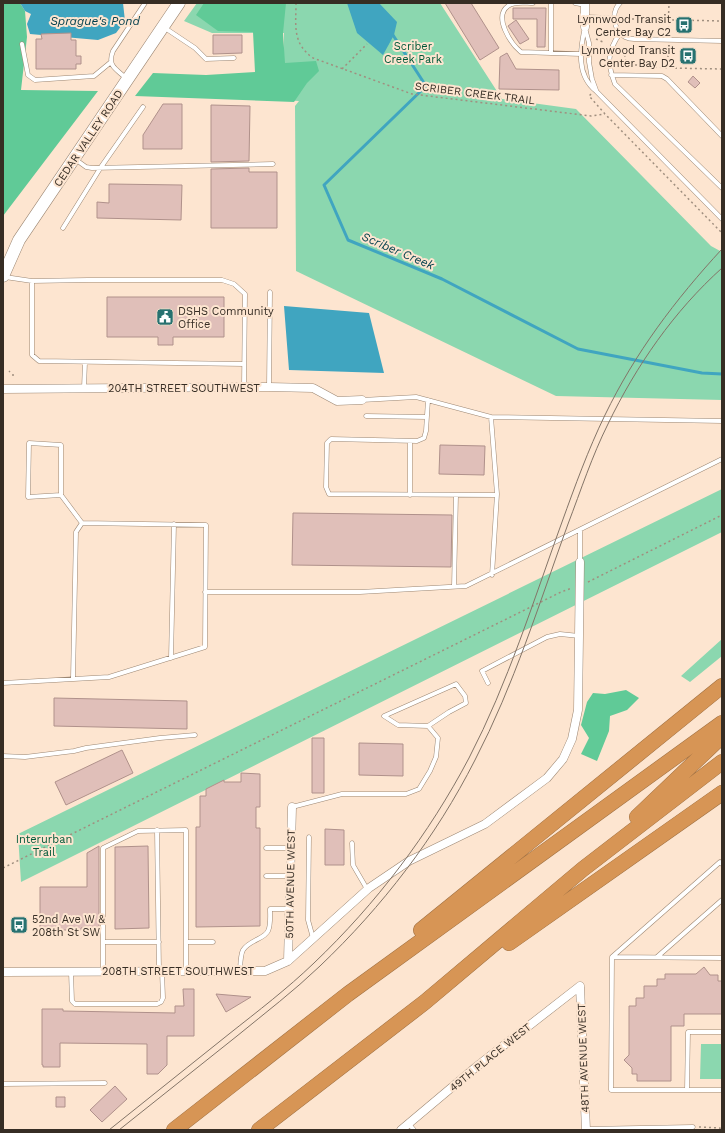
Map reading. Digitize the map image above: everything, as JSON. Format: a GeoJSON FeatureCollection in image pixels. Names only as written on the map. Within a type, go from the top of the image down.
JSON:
{"type":"FeatureCollection","features":[{"type":"Feature","properties":{"kind":"highway"},"geometry":{"type":"LineString","coordinates":[[348,994],[437,917],[722,686]]}},
{"type":"Feature","properties":{"kind":"highway"},"geometry":{"type":"LineString","coordinates":[[174,1130],[348,994],[722,723]]}},
{"type":"Feature","properties":{"kind":"highway"},"geometry":{"type":"LineString","coordinates":[[583,869],[722,736]]}},
{"type":"Feature","properties":{"kind":"highway"},"geometry":{"type":"LineString","coordinates":[[259,1130],[425,1002],[583,869],[722,762]]}},
{"type":"Feature","properties":{"kind":"highway"},"geometry":{"type":"LineString","coordinates":[[425,1002],[722,793]]}},
{"type":"Feature","properties":{"kind":"street","name":"CEDAR VALLEY ROAD"},"geometry":{"type":"LineString","coordinates":[[3,276],[19,240],[179,3]]}},
{"type":"Feature","properties":{"kind":"street"},"geometry":{"type":"LineString","coordinates":[[585,4],[585,27]]}},
{"type":"Feature","properties":{"kind":"street","name":"204TH STREET SOUTHWEST"},"geometry":{"type":"LineString","coordinates":[[3,389],[244,387],[314,388],[337,401],[362,400]]}},
{"type":"Feature","properties":{"kind":"street","name":"208TH STREET SOUTHWEST"},"geometry":{"type":"LineString","coordinates":[[3,972],[264,970],[288,961],[367,890],[409,861],[485,824],[547,778],[563,759],[572,739],[578,710],[580,562]]}},
{"type":"Feature","properties":{"kind":"street","name":"50TH AVENUE WEST"},"geometry":{"type":"LineString","coordinates":[[288,961],[292,807]]}},
{"type":"Feature","properties":{"kind":"street","name":"49TH PLACE WEST"},"geometry":{"type":"LineString","coordinates":[[401,1130],[411,1127],[476,1067],[580,986]]}},
{"type":"Feature","properties":{"kind":"street","name":"48TH AVENUE WEST"},"geometry":{"type":"LineString","coordinates":[[580,986],[586,1129]]}},
{"type":"Feature","properties":{"kind":"lane"},"geometry":{"type":"LineString","coordinates":[[128,79],[113,68],[111,57],[113,51],[145,3]]}},
{"type":"Feature","properties":{"kind":"lane"},"geometry":{"type":"LineString","coordinates":[[532,3],[513,3],[506,7],[502,15],[501,22],[516,47],[521,52],[581,54]]}},
{"type":"Feature","properties":{"kind":"lane"},"geometry":{"type":"LineString","coordinates":[[551,3],[551,53]]}},
{"type":"Feature","properties":{"kind":"lane"},"geometry":{"type":"LineString","coordinates":[[575,3],[585,4]]}},
{"type":"Feature","properties":{"kind":"lane"},"geometry":{"type":"LineString","coordinates":[[620,3],[614,13],[614,18],[617,28],[624,36],[634,39],[722,41]]}},
{"type":"Feature","properties":{"kind":"lane"},"geometry":{"type":"LineString","coordinates":[[585,17],[614,18]]}},
{"type":"Feature","properties":{"kind":"lane"},"geometry":{"type":"LineString","coordinates":[[163,26],[195,48],[206,58],[234,58]]}},
{"type":"Feature","properties":{"kind":"lane"},"geometry":{"type":"LineString","coordinates":[[585,27],[581,44],[581,67],[589,86],[596,91],[722,219]]}},
{"type":"Feature","properties":{"kind":"lane"},"geometry":{"type":"LineString","coordinates":[[585,27],[589,43],[589,62],[596,91]]}},
{"type":"Feature","properties":{"kind":"lane"},"geometry":{"type":"LineString","coordinates":[[620,33],[610,51],[609,65],[615,84],[620,91],[722,188]]}},
{"type":"Feature","properties":{"kind":"lane"},"geometry":{"type":"LineString","coordinates":[[22,44],[28,75],[35,80],[94,76],[111,62]]}},
{"type":"Feature","properties":{"kind":"lane"},"geometry":{"type":"LineString","coordinates":[[611,75],[662,76],[722,136]]}},
{"type":"Feature","properties":{"kind":"lane"},"geometry":{"type":"LineString","coordinates":[[63,228],[101,167],[143,107]]}},
{"type":"Feature","properties":{"kind":"lane"},"geometry":{"type":"LineString","coordinates":[[74,159],[86,167],[274,164]]}},
{"type":"Feature","properties":{"kind":"lane"},"geometry":{"type":"LineString","coordinates":[[3,276],[32,281],[222,280],[234,284],[244,294],[244,387]]}},
{"type":"Feature","properties":{"kind":"lane"},"geometry":{"type":"LineString","coordinates":[[32,281],[32,355],[39,361],[244,364]]}},
{"type":"Feature","properties":{"kind":"lane"},"geometry":{"type":"LineString","coordinates":[[269,387],[270,292]]}},
{"type":"Feature","properties":{"kind":"lane"},"geometry":{"type":"LineString","coordinates":[[84,388],[85,362]]}},
{"type":"Feature","properties":{"kind":"lane"},"geometry":{"type":"LineString","coordinates":[[362,400],[416,397],[491,416],[722,421]]}},
{"type":"Feature","properties":{"kind":"lane"},"geometry":{"type":"LineString","coordinates":[[428,400],[426,431],[424,438],[417,441],[331,439],[327,443],[326,487],[329,494],[497,495]]}},
{"type":"Feature","properties":{"kind":"lane"},"geometry":{"type":"LineString","coordinates":[[366,416],[427,416]]}},
{"type":"Feature","properties":{"kind":"lane"},"geometry":{"type":"LineString","coordinates":[[491,416],[497,495],[492,574]]}},
{"type":"Feature","properties":{"kind":"lane"},"geometry":{"type":"LineString","coordinates":[[410,441],[410,495]]}},
{"type":"Feature","properties":{"kind":"lane"},"geometry":{"type":"LineString","coordinates":[[61,495],[28,497],[29,444],[61,445],[61,495],[82,522]]}},
{"type":"Feature","properties":{"kind":"lane"},"geometry":{"type":"LineString","coordinates":[[205,592],[360,592],[466,586],[580,531],[722,459]]}},
{"type":"Feature","properties":{"kind":"lane"},"geometry":{"type":"LineString","coordinates":[[454,587],[456,495]]}},
{"type":"Feature","properties":{"kind":"lane"},"geometry":{"type":"LineString","coordinates":[[3,683],[109,676],[205,648],[206,525],[82,522]]}},
{"type":"Feature","properties":{"kind":"lane"},"geometry":{"type":"LineString","coordinates":[[73,678],[76,532],[82,522]]}},
{"type":"Feature","properties":{"kind":"lane"},"geometry":{"type":"LineString","coordinates":[[171,658],[174,524]]}},
{"type":"Feature","properties":{"kind":"lane"},"geometry":{"type":"LineString","coordinates":[[580,531],[580,562]]}},
{"type":"Feature","properties":{"kind":"lane"},"geometry":{"type":"LineString","coordinates":[[488,683],[482,671],[547,637],[560,634],[579,636]]}},
{"type":"Feature","properties":{"kind":"lane"},"geometry":{"type":"LineString","coordinates":[[292,807],[342,794],[406,794],[419,789],[430,771],[436,757],[438,738],[428,726],[398,725],[384,716],[456,684],[465,696],[466,703],[428,726]]}},
{"type":"Feature","properties":{"kind":"lane"},"geometry":{"type":"LineString","coordinates":[[3,756],[25,757],[160,738],[195,735]]}},
{"type":"Feature","properties":{"kind":"lane"},"geometry":{"type":"LineString","coordinates":[[103,972],[103,848],[138,830],[186,830],[186,971]]}},
{"type":"Feature","properties":{"kind":"lane"},"geometry":{"type":"LineString","coordinates":[[71,972],[72,1001],[78,1004],[160,1003],[162,998],[158,942],[157,830]]}},
{"type":"Feature","properties":{"kind":"lane"},"geometry":{"type":"LineString","coordinates":[[309,837],[308,920],[313,939]]}},
{"type":"Feature","properties":{"kind":"lane"},"geometry":{"type":"LineString","coordinates":[[352,843],[353,865],[367,890]]}},
{"type":"Feature","properties":{"kind":"lane"},"geometry":{"type":"LineString","coordinates":[[266,848],[291,848]]}},
{"type":"Feature","properties":{"kind":"lane"},"geometry":{"type":"LineString","coordinates":[[722,863],[612,957],[611,1090],[722,1090]]}},
{"type":"Feature","properties":{"kind":"lane"},"geometry":{"type":"LineString","coordinates":[[266,876],[290,876]]}},
{"type":"Feature","properties":{"kind":"lane"},"geometry":{"type":"LineString","coordinates":[[657,957],[722,900]]}},
{"type":"Feature","properties":{"kind":"lane"},"geometry":{"type":"LineString","coordinates":[[240,971],[241,953],[243,948],[267,933],[269,929],[270,909],[289,909]]}},
{"type":"Feature","properties":{"kind":"lane"},"geometry":{"type":"LineString","coordinates":[[103,942],[158,942]]}},
{"type":"Feature","properties":{"kind":"lane"},"geometry":{"type":"LineString","coordinates":[[186,942],[213,942]]}},
{"type":"Feature","properties":{"kind":"lane"},"geometry":{"type":"LineString","coordinates":[[612,957],[722,958]]}},
{"type":"Feature","properties":{"kind":"lane"},"geometry":{"type":"LineString","coordinates":[[687,1090],[688,1032],[722,1032]]}},
{"type":"Feature","properties":{"kind":"lane"},"geometry":{"type":"LineString","coordinates":[[3,1084],[105,1084]]}},
{"type":"Feature","properties":{"kind":"lane"},"geometry":{"type":"LineString","coordinates":[[586,1129],[694,1127]]}},
{"type":"Feature","properties":{"kind":"path","name":"SCRIBER CREEK TRAIL"},"geometry":{"type":"LineString","coordinates":[[296,3],[296,33],[301,47],[313,58],[342,69],[412,94],[591,116],[605,114]]}},
{"type":"Feature","properties":{"kind":"path"},"geometry":{"type":"LineString","coordinates":[[632,19],[722,21]]}},
{"type":"Feature","properties":{"kind":"path"},"geometry":{"type":"LineString","coordinates":[[592,38],[603,42]]}},
{"type":"Feature","properties":{"kind":"path"},"geometry":{"type":"LineString","coordinates":[[342,69],[367,44]]}},
{"type":"Feature","properties":{"kind":"path"},"geometry":{"type":"LineString","coordinates":[[624,55],[626,57],[625,64],[668,68],[722,69]]}},
{"type":"Feature","properties":{"kind":"path"},"geometry":{"type":"LineString","coordinates":[[589,96],[722,233]]}},
{"type":"Feature","properties":{"kind":"path"},"geometry":{"type":"LineString","coordinates":[[3,868],[554,595],[600,576],[722,515]]}},
{"type":"Feature","properties":{"kind":"path"},"geometry":{"type":"LineString","coordinates":[[694,1127],[720,1128],[720,1130]]}},
{"type":"Feature","properties":{"kind":"green space"},"geometry":{"type":"Polygon","coordinates":[[[3,3],[20,3],[25,11],[27,37],[21,90],[98,91],[3,216],[3,3]]]}},
{"type":"Feature","properties":{"kind":"green space","name":"Scriber Creek Park"},"geometry":{"type":"Polygon","coordinates":[[[197,3],[440,3],[502,99],[576,109],[711,246],[722,252],[722,400],[556,396],[296,271],[295,106],[299,101],[284,100],[284,33],[212,33],[184,21],[197,3]]]}},
{"type":"Feature","properties":{"kind":"green space"},"geometry":{"type":"Polygon","coordinates":[[[204,3],[286,3],[283,33],[285,63],[316,61],[319,71],[307,83],[294,102],[135,96],[153,73],[206,75],[255,72],[253,32],[218,31],[196,15],[204,3]]]}},
{"type":"Feature","properties":{"kind":"green space","name":"Interurban Trail"},"geometry":{"type":"Polygon","coordinates":[[[722,489],[722,532],[21,882],[18,834],[722,489]]]}},
{"type":"Feature","properties":{"kind":"green space"},"geometry":{"type":"Polygon","coordinates":[[[722,639],[722,656],[690,682],[681,676],[722,639]]]}},
{"type":"Feature","properties":{"kind":"green space"},"geometry":{"type":"Polygon","coordinates":[[[626,690],[639,698],[627,710],[610,716],[609,731],[597,761],[581,754],[589,738],[581,725],[587,702],[593,693],[605,694],[626,690]]]}},
{"type":"Feature","properties":{"kind":"green space"},"geometry":{"type":"Polygon","coordinates":[[[701,1044],[722,1044],[722,1079],[700,1079],[701,1044]]]}},
{"type":"Feature","properties":{"kind":"water","name":"Sprague's Pond"},"geometry":{"type":"Polygon","coordinates":[[[20,3],[123,3],[125,21],[116,33],[98,40],[30,34],[27,24],[31,14],[25,11],[20,3]]]}},
{"type":"Feature","properties":{"kind":"water"},"geometry":{"type":"Polygon","coordinates":[[[347,3],[379,3],[397,22],[394,35],[383,55],[357,33],[347,3]]]}},
{"type":"Feature","properties":{"kind":"water"},"geometry":{"type":"Polygon","coordinates":[[[284,306],[369,313],[384,373],[289,370],[284,306]]]}},
{"type":"Feature","properties":{"kind":"building"},"geometry":{"type":"Polygon","coordinates":[[[445,3],[471,3],[499,48],[480,60],[445,3]]]}},
{"type":"Feature","properties":{"kind":"building"},"geometry":{"type":"Polygon","coordinates":[[[513,8],[546,8],[545,47],[537,47],[537,19],[513,19],[513,8]]]}},
{"type":"Feature","properties":{"kind":"building"},"geometry":{"type":"Polygon","coordinates":[[[516,20],[529,39],[520,44],[508,26],[516,20]]]}},
{"type":"Feature","properties":{"kind":"building"},"geometry":{"type":"Polygon","coordinates":[[[71,33],[71,40],[76,40],[76,56],[81,56],[81,64],[76,64],[76,69],[36,69],[36,39],[42,39],[41,34],[71,33]]]}},
{"type":"Feature","properties":{"kind":"building"},"geometry":{"type":"Polygon","coordinates":[[[213,35],[242,35],[242,53],[213,54],[213,35]]]}},
{"type":"Feature","properties":{"kind":"building"},"geometry":{"type":"Polygon","coordinates":[[[507,53],[516,69],[559,70],[559,90],[499,89],[500,57],[507,53]]]}},
{"type":"Feature","properties":{"kind":"building"},"geometry":{"type":"Polygon","coordinates":[[[693,76],[700,83],[695,88],[688,82],[693,76]]]}},
{"type":"Feature","properties":{"kind":"building"},"geometry":{"type":"Polygon","coordinates":[[[163,104],[182,104],[182,149],[143,149],[143,135],[163,104]]]}},
{"type":"Feature","properties":{"kind":"building"},"geometry":{"type":"Polygon","coordinates":[[[211,105],[250,106],[249,161],[211,162],[211,105]]]}},
{"type":"Feature","properties":{"kind":"building"},"geometry":{"type":"Polygon","coordinates":[[[249,168],[249,172],[277,172],[277,228],[211,228],[211,169],[249,168]]]}},
{"type":"Feature","properties":{"kind":"building"},"geometry":{"type":"Polygon","coordinates":[[[109,184],[182,185],[181,220],[97,218],[97,202],[109,203],[109,184]]]}},
{"type":"Feature","properties":{"kind":"building"},"geometry":{"type":"Polygon","coordinates":[[[107,297],[224,297],[224,337],[173,337],[173,345],[158,345],[158,337],[107,337],[107,297]]]}},
{"type":"Feature","properties":{"kind":"building"},"geometry":{"type":"Polygon","coordinates":[[[440,445],[485,446],[484,475],[439,474],[440,445]]]}},
{"type":"Feature","properties":{"kind":"building"},"geometry":{"type":"Polygon","coordinates":[[[293,513],[452,515],[451,567],[292,565],[293,513]]]}},
{"type":"Feature","properties":{"kind":"building"},"geometry":{"type":"Polygon","coordinates":[[[54,698],[187,701],[187,729],[54,726],[54,698]]]}},
{"type":"Feature","properties":{"kind":"building"},"geometry":{"type":"Polygon","coordinates":[[[312,738],[324,738],[324,793],[312,793],[312,738]]]}},
{"type":"Feature","properties":{"kind":"building"},"geometry":{"type":"Polygon","coordinates":[[[359,743],[403,744],[403,776],[359,775],[359,743]]]}},
{"type":"Feature","properties":{"kind":"building"},"geometry":{"type":"Polygon","coordinates":[[[122,750],[133,773],[66,805],[55,782],[122,750]]]}},
{"type":"Feature","properties":{"kind":"building"},"geometry":{"type":"Polygon","coordinates":[[[241,773],[260,774],[260,807],[256,807],[256,828],[260,828],[260,926],[196,927],[196,827],[200,827],[200,796],[206,796],[206,789],[224,780],[224,782],[241,782],[241,773]]]}},
{"type":"Feature","properties":{"kind":"building"},"geometry":{"type":"Polygon","coordinates":[[[325,829],[344,830],[344,865],[325,865],[325,829]]]}},
{"type":"Feature","properties":{"kind":"building"},"geometry":{"type":"Polygon","coordinates":[[[99,846],[99,928],[81,928],[81,930],[40,930],[40,887],[87,887],[87,853],[99,846]]]}},
{"type":"Feature","properties":{"kind":"building"},"geometry":{"type":"Polygon","coordinates":[[[148,846],[149,928],[115,929],[115,847],[148,846]]]}},
{"type":"Feature","properties":{"kind":"building"},"geometry":{"type":"Polygon","coordinates":[[[704,967],[710,975],[718,975],[718,981],[722,981],[722,1014],[684,1014],[684,1026],[671,1026],[671,1081],[637,1081],[637,1074],[632,1074],[632,1068],[624,1060],[629,1055],[629,1006],[636,1006],[636,998],[644,998],[644,986],[657,986],[657,979],[665,979],[665,974],[696,974],[704,967]]]}},
{"type":"Feature","properties":{"kind":"building"},"geometry":{"type":"Polygon","coordinates":[[[183,989],[194,989],[194,1036],[167,1036],[167,1065],[158,1074],[147,1074],[147,1044],[60,1043],[60,1067],[43,1067],[42,1009],[63,1009],[63,1011],[175,1013],[175,1006],[184,1006],[183,989]]]}},
{"type":"Feature","properties":{"kind":"building"},"geometry":{"type":"Polygon","coordinates":[[[216,994],[251,997],[226,1012],[216,994]]]}},
{"type":"Feature","properties":{"kind":"building"},"geometry":{"type":"Polygon","coordinates":[[[115,1086],[127,1099],[102,1122],[90,1110],[115,1086]]]}},
{"type":"Feature","properties":{"kind":"building"},"geometry":{"type":"Polygon","coordinates":[[[56,1097],[65,1097],[65,1107],[56,1107],[56,1097]]]}},
{"type":"Feature","properties":{"kind":"waterway","name":"Scriber Creek"},"geometry":{"type":"LineString","coordinates":[[391,32],[426,86],[324,185],[348,240],[442,279],[578,349],[702,373],[722,374]]}},
{"type":"Feature","properties":{"kind":"tram line"},"geometry":{"type":"LineString","coordinates":[[109,1130],[304,973],[359,917],[419,841],[437,814],[469,758],[496,701],[577,482],[605,415],[629,370],[657,328],[688,288],[722,249]]}},
{"type":"Feature","properties":{"kind":"tram line"},"geometry":{"type":"LineString","coordinates":[[119,1130],[279,1002],[320,966],[365,920],[406,870],[425,843],[460,789],[502,703],[592,461],[602,436],[619,402],[644,360],[672,321],[704,285],[722,268]]}},
{"type":"Feature","properties":{"kind":"place","name":"Lynnwood Transit Center Bay C2"},"geometry":{"type":"Point","coordinates":[684,25]}},
{"type":"Feature","properties":{"kind":"place","name":"Lynnwood Transit Center Bay D2"},"geometry":{"type":"Point","coordinates":[688,56]}},
{"type":"Feature","properties":{"kind":"place","name":"DSHS Community Office"},"geometry":{"type":"Point","coordinates":[165,317]}},
{"type":"Feature","properties":{"kind":"place","name":"52nd Ave W & 208th St SW"},"geometry":{"type":"Point","coordinates":[19,925]}}]}
